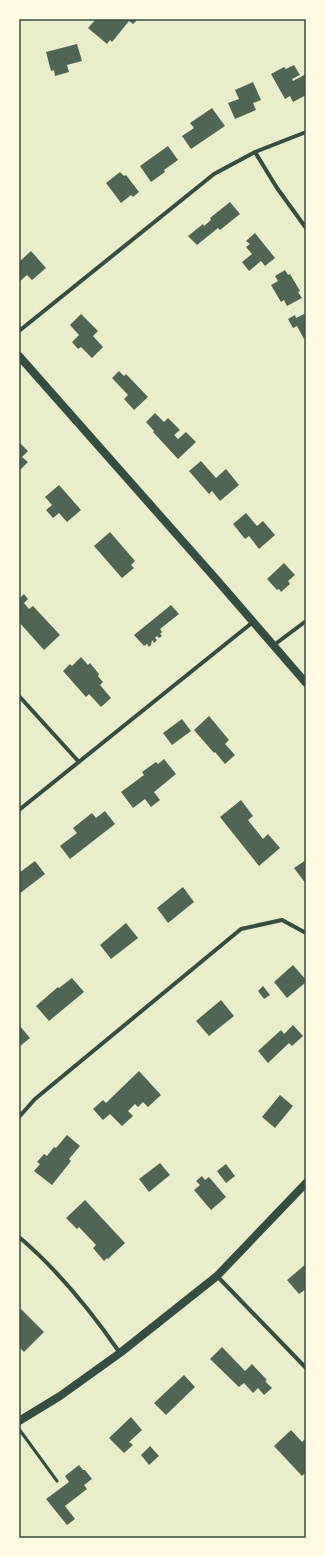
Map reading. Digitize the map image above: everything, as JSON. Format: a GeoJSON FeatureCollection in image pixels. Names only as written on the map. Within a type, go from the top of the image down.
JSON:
{"type":"FeatureCollection","features":[{"type":"Feature","properties":{"kind":"main road"},"geometry":{"type":"LineString","coordinates":[[19,356],[306,683]]}},
{"type":"Feature","properties":{"kind":"main road"},"geometry":{"type":"LineString","coordinates":[[19,1421],[60,1396],[120,1353],[217,1276],[306,1183]]}},
{"type":"Feature","properties":{"kind":"street"},"geometry":{"type":"LineString","coordinates":[[19,331],[214,174],[255,152],[306,132]]}},
{"type":"Feature","properties":{"kind":"street"},"geometry":{"type":"LineString","coordinates":[[255,152],[277,188],[306,228]]}},
{"type":"Feature","properties":{"kind":"street"},"geometry":{"type":"LineString","coordinates":[[274,645],[306,621]]}},
{"type":"Feature","properties":{"kind":"street"},"geometry":{"type":"LineString","coordinates":[[19,810],[253,622]]}},
{"type":"Feature","properties":{"kind":"street"},"geometry":{"type":"LineString","coordinates":[[19,696],[79,762]]}},
{"type":"Feature","properties":{"kind":"street"},"geometry":{"type":"LineString","coordinates":[[19,1117],[35,1099],[241,929],[282,920],[306,933]]}},
{"type":"Feature","properties":{"kind":"street"},"geometry":{"type":"LineString","coordinates":[[19,1237],[33,1250],[88,1310],[120,1353]]}},
{"type":"Feature","properties":{"kind":"street"},"geometry":{"type":"LineString","coordinates":[[217,1276],[306,1368]]}},
{"type":"Feature","properties":{"kind":"lane"},"geometry":{"type":"LineString","coordinates":[[19,1429],[57,1481]]}},
{"type":"Feature","properties":{"kind":"building"},"geometry":{"type":"Polygon","coordinates":[[[96,19],[138,19],[133,24],[129,21],[112,42],[110,40],[107,44],[88,28],[96,19]]]}},
{"type":"Feature","properties":{"kind":"building"},"geometry":{"type":"Polygon","coordinates":[[[77,44],[82,61],[67,65],[69,72],[55,76],[54,70],[51,71],[46,52],[77,44]]]}},
{"type":"Feature","properties":{"kind":"building"},"geometry":{"type":"Polygon","coordinates":[[[294,65],[300,75],[292,79],[293,81],[306,74],[306,95],[293,102],[290,96],[285,99],[271,74],[284,67],[286,69],[294,65]]]}},
{"type":"Feature","properties":{"kind":"building"},"geometry":{"type":"Polygon","coordinates":[[[253,82],[261,100],[253,103],[256,110],[235,119],[228,103],[239,99],[235,90],[253,82]]]}},
{"type":"Feature","properties":{"kind":"building"},"geometry":{"type":"Polygon","coordinates":[[[212,108],[225,126],[191,149],[182,136],[194,128],[190,123],[212,108]]]}},
{"type":"Feature","properties":{"kind":"building"},"geometry":{"type":"Polygon","coordinates":[[[168,146],[178,160],[151,182],[140,166],[168,146]]]}},
{"type":"Feature","properties":{"kind":"building"},"geometry":{"type":"Polygon","coordinates":[[[120,172],[124,176],[126,175],[139,192],[133,197],[131,195],[121,203],[106,183],[120,172]]]}},
{"type":"Feature","properties":{"kind":"building"},"geometry":{"type":"Polygon","coordinates":[[[230,202],[240,214],[220,230],[218,228],[197,245],[188,236],[203,224],[204,226],[211,220],[210,218],[230,202]]]}},
{"type":"Feature","properties":{"kind":"building"},"geometry":{"type":"Polygon","coordinates":[[[255,233],[275,258],[265,266],[261,261],[249,271],[242,262],[252,254],[246,247],[250,244],[246,241],[255,233]]]}},
{"type":"Feature","properties":{"kind":"building"},"geometry":{"type":"Polygon","coordinates":[[[31,251],[46,268],[32,280],[27,275],[19,282],[19,262],[31,251]]]}},
{"type":"Feature","properties":{"kind":"building"},"geometry":{"type":"Polygon","coordinates":[[[285,270],[288,275],[290,274],[300,291],[298,292],[302,298],[287,306],[284,300],[281,302],[271,285],[278,281],[275,276],[285,270]]]}},
{"type":"Feature","properties":{"kind":"building"},"geometry":{"type":"Polygon","coordinates":[[[81,314],[98,331],[93,336],[103,347],[92,358],[81,347],[78,349],[72,342],[79,335],[70,325],[81,314]]]}},
{"type":"Feature","properties":{"kind":"building"},"geometry":{"type":"Polygon","coordinates":[[[304,314],[306,317],[306,339],[304,339],[297,326],[293,328],[288,319],[295,315],[296,318],[304,314]]]}},
{"type":"Feature","properties":{"kind":"building"},"geometry":{"type":"Polygon","coordinates":[[[119,371],[124,376],[126,374],[148,397],[134,410],[124,399],[128,395],[112,378],[119,371]]]}},
{"type":"Feature","properties":{"kind":"building"},"geometry":{"type":"Polygon","coordinates":[[[155,413],[164,422],[168,418],[180,430],[174,435],[178,439],[186,432],[196,442],[178,459],[153,432],[154,431],[146,422],[155,413]]]}},
{"type":"Feature","properties":{"kind":"building"},"geometry":{"type":"Polygon","coordinates":[[[19,442],[28,451],[22,457],[28,462],[20,470],[19,442]]]}},
{"type":"Feature","properties":{"kind":"building"},"geometry":{"type":"Polygon","coordinates":[[[201,461],[216,478],[226,469],[239,485],[220,501],[212,491],[209,494],[189,471],[201,461]]]}},
{"type":"Feature","properties":{"kind":"building"},"geometry":{"type":"Polygon","coordinates":[[[59,485],[81,510],[67,522],[59,513],[53,518],[46,510],[52,505],[45,497],[59,485]]]}},
{"type":"Feature","properties":{"kind":"building"},"geometry":{"type":"Polygon","coordinates":[[[246,513],[257,526],[263,521],[275,535],[259,549],[249,536],[245,539],[233,524],[246,513]]]}},
{"type":"Feature","properties":{"kind":"building"},"geometry":{"type":"Polygon","coordinates":[[[110,532],[135,561],[131,565],[134,568],[122,578],[94,546],[110,532]]]}},
{"type":"Feature","properties":{"kind":"building"},"geometry":{"type":"Polygon","coordinates":[[[284,563],[295,575],[288,581],[290,584],[281,592],[279,589],[277,590],[267,579],[284,563]]]}},
{"type":"Feature","properties":{"kind":"building"},"geometry":{"type":"Polygon","coordinates":[[[24,594],[28,599],[24,603],[29,609],[33,606],[60,635],[44,650],[19,622],[19,599],[24,594]]]}},
{"type":"Feature","properties":{"kind":"building"},"geometry":{"type":"Polygon","coordinates":[[[171,605],[179,614],[160,629],[162,632],[160,634],[162,636],[159,638],[157,636],[155,638],[157,640],[154,643],[152,640],[149,647],[147,644],[144,646],[134,635],[171,605]]]}},
{"type":"Feature","properties":{"kind":"building"},"geometry":{"type":"Polygon","coordinates":[[[81,657],[88,665],[90,663],[99,674],[98,676],[103,682],[100,685],[111,698],[101,707],[89,694],[86,697],[63,671],[70,664],[72,666],[81,657]]]}},
{"type":"Feature","properties":{"kind":"building"},"geometry":{"type":"Polygon","coordinates":[[[209,716],[229,740],[225,744],[235,755],[225,764],[194,730],[209,716]]]}},
{"type":"Feature","properties":{"kind":"building"},"geometry":{"type":"Polygon","coordinates":[[[182,719],[191,731],[172,745],[163,733],[182,719]]]}},
{"type":"Feature","properties":{"kind":"building"},"geometry":{"type":"Polygon","coordinates":[[[164,759],[176,774],[154,792],[160,800],[151,807],[145,799],[133,808],[121,792],[144,775],[142,772],[156,762],[158,764],[164,759]]]}},
{"type":"Feature","properties":{"kind":"building"},"geometry":{"type":"Polygon","coordinates":[[[241,800],[253,816],[248,820],[263,839],[268,834],[280,848],[259,866],[220,817],[241,800]]]}},
{"type":"Feature","properties":{"kind":"building"},"geometry":{"type":"Polygon","coordinates":[[[105,811],[115,824],[70,859],[60,846],[77,833],[73,828],[92,813],[96,818],[105,811]]]}},
{"type":"Feature","properties":{"kind":"building"},"geometry":{"type":"Polygon","coordinates":[[[306,860],[306,884],[294,868],[306,860]]]}},
{"type":"Feature","properties":{"kind":"building"},"geometry":{"type":"Polygon","coordinates":[[[35,861],[45,874],[19,894],[19,873],[35,861]]]}},
{"type":"Feature","properties":{"kind":"building"},"geometry":{"type":"Polygon","coordinates":[[[183,887],[194,902],[168,923],[157,908],[183,887]]]}},
{"type":"Feature","properties":{"kind":"building"},"geometry":{"type":"Polygon","coordinates":[[[126,923],[138,938],[111,959],[100,945],[126,923]]]}},
{"type":"Feature","properties":{"kind":"building"},"geometry":{"type":"Polygon","coordinates":[[[293,965],[306,980],[306,982],[287,998],[274,982],[293,965]]]}},
{"type":"Feature","properties":{"kind":"building"},"geometry":{"type":"Polygon","coordinates":[[[72,978],[84,992],[49,1021],[36,1006],[58,987],[59,988],[72,978]]]}},
{"type":"Feature","properties":{"kind":"building"},"geometry":{"type":"Polygon","coordinates":[[[263,986],[270,995],[264,999],[258,991],[263,986]]]}},
{"type":"Feature","properties":{"kind":"building"},"geometry":{"type":"Polygon","coordinates":[[[221,1000],[234,1016],[209,1036],[196,1021],[221,1000]]]}},
{"type":"Feature","properties":{"kind":"building"},"geometry":{"type":"Polygon","coordinates":[[[19,1025],[30,1038],[19,1047],[19,1025]]]}},
{"type":"Feature","properties":{"kind":"building"},"geometry":{"type":"Polygon","coordinates":[[[293,1025],[303,1036],[292,1046],[289,1043],[268,1063],[258,1051],[281,1030],[284,1034],[293,1025]]]}},
{"type":"Feature","properties":{"kind":"building"},"geometry":{"type":"Polygon","coordinates":[[[139,1071],[161,1095],[148,1107],[143,1102],[138,1107],[135,1104],[128,1111],[133,1116],[122,1126],[110,1114],[103,1120],[93,1109],[103,1100],[106,1103],[139,1071]]]}},
{"type":"Feature","properties":{"kind":"building"},"geometry":{"type":"Polygon","coordinates":[[[280,1095],[293,1106],[275,1128],[262,1117],[280,1095]]]}},
{"type":"Feature","properties":{"kind":"building"},"geometry":{"type":"Polygon","coordinates":[[[67,1135],[80,1146],[69,1159],[71,1161],[52,1185],[34,1171],[40,1164],[37,1162],[44,1154],[47,1156],[67,1135]]]}},
{"type":"Feature","properties":{"kind":"building"},"geometry":{"type":"Polygon","coordinates":[[[160,1163],[170,1175],[149,1192],[139,1179],[160,1163]]]}},
{"type":"Feature","properties":{"kind":"building"},"geometry":{"type":"Polygon","coordinates":[[[226,1164],[235,1176],[226,1183],[217,1171],[226,1164]]]}},
{"type":"Feature","properties":{"kind":"building"},"geometry":{"type":"Polygon","coordinates":[[[202,1176],[205,1180],[209,1177],[226,1197],[211,1210],[194,1190],[200,1185],[196,1181],[202,1176]]]}},
{"type":"Feature","properties":{"kind":"building"},"geometry":{"type":"Polygon","coordinates":[[[85,1200],[125,1243],[104,1261],[93,1248],[96,1245],[79,1227],[77,1229],[66,1218],[85,1200]]]}},
{"type":"Feature","properties":{"kind":"building"},"geometry":{"type":"Polygon","coordinates":[[[306,1264],[306,1289],[299,1294],[287,1280],[306,1264]]]}},
{"type":"Feature","properties":{"kind":"building"},"geometry":{"type":"Polygon","coordinates":[[[21,1309],[44,1332],[24,1352],[19,1347],[19,1311],[21,1309]]]}},
{"type":"Feature","properties":{"kind":"building"},"geometry":{"type":"Polygon","coordinates":[[[222,1347],[245,1371],[252,1364],[267,1380],[265,1381],[272,1388],[264,1395],[258,1388],[253,1393],[244,1383],[239,1387],[210,1359],[222,1347]]]}},
{"type":"Feature","properties":{"kind":"building"},"geometry":{"type":"Polygon","coordinates":[[[184,1375],[195,1387],[166,1415],[154,1403],[184,1375]]]}},
{"type":"Feature","properties":{"kind":"building"},"geometry":{"type":"Polygon","coordinates":[[[131,1417],[142,1430],[129,1442],[133,1445],[124,1453],[109,1438],[131,1417]]]}},
{"type":"Feature","properties":{"kind":"building"},"geometry":{"type":"Polygon","coordinates":[[[291,1430],[302,1442],[304,1440],[306,1442],[306,1472],[302,1476],[274,1446],[291,1430]]]}},
{"type":"Feature","properties":{"kind":"building"},"geometry":{"type":"Polygon","coordinates":[[[150,1446],[159,1456],[149,1465],[141,1455],[150,1446]]]}},
{"type":"Feature","properties":{"kind":"building"},"geometry":{"type":"Polygon","coordinates":[[[79,1465],[92,1479],[84,1485],[87,1489],[65,1506],[75,1519],[67,1525],[46,1499],[69,1482],[65,1476],[79,1465]]]}}]}
